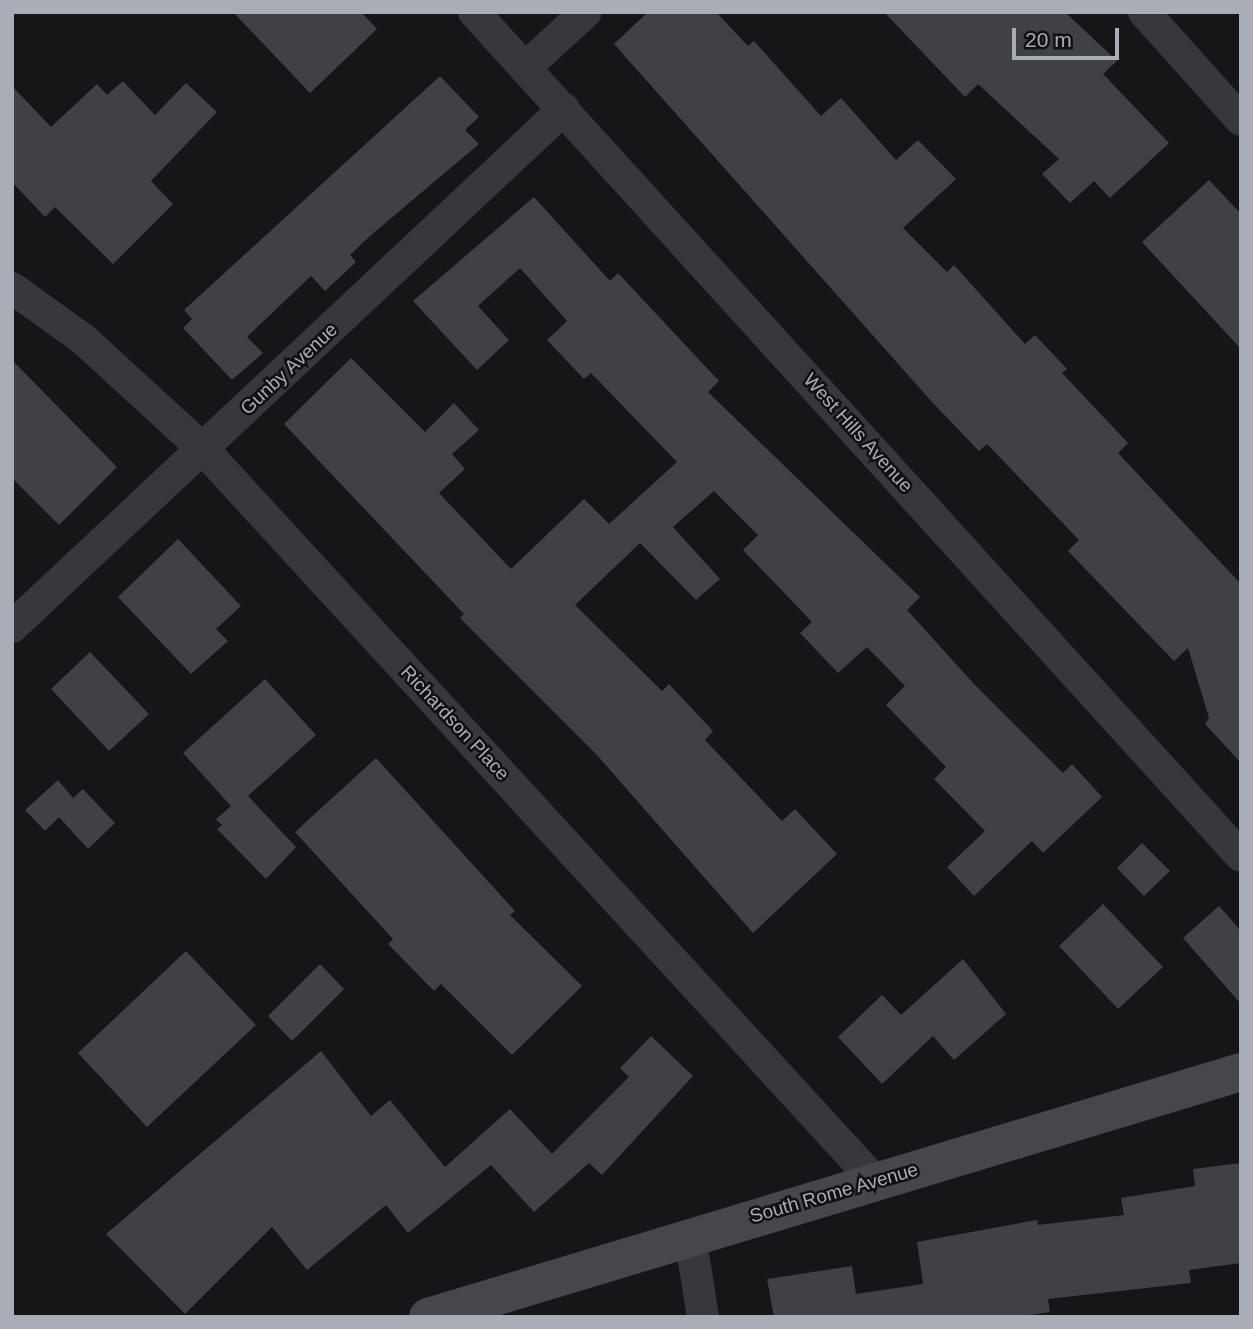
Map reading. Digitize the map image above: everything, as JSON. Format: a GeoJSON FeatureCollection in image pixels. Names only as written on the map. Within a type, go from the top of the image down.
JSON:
{"type":"FeatureCollection","features":[{"type":"Feature","properties":{"kind":"street","name":"West Hills Avenue"},"geometry":{"type":"LineString","coordinates":[[474,12],[1241,856]]}},
{"type":"Feature","properties":{"kind":"street"},"geometry":{"type":"LineString","coordinates":[[526,67],[586,12]]}},
{"type":"Feature","properties":{"kind":"street"},"geometry":{"type":"LineString","coordinates":[[1144,12],[1241,120]]}},
{"type":"Feature","properties":{"kind":"street","name":"Gunby Avenue"},"geometry":{"type":"LineString","coordinates":[[12,627],[564,109]]}},
{"type":"Feature","properties":{"kind":"street","name":"Richardson Place"},"geometry":{"type":"LineString","coordinates":[[12,288],[83,340],[203,449],[875,1181]]}},
{"type":"Feature","properties":{"kind":"street","name":"South Rome Avenue"},"geometry":{"type":"LineString","coordinates":[[428,1317],[690,1235],[1241,1072]]}},
{"type":"Feature","properties":{"kind":"street"},"geometry":{"type":"LineString","coordinates":[[690,1235],[703,1317]]}},
{"type":"Feature","properties":{"kind":"building"},"geometry":{"type":"Polygon","coordinates":[[[233,12],[361,12],[377,29],[310,93],[233,12]]]}},
{"type":"Feature","properties":{"kind":"building"},"geometry":{"type":"Polygon","coordinates":[[[648,12],[716,12],[748,46],[754,41],[821,116],[841,98],[896,160],[918,140],[956,179],[903,228],[947,272],[954,265],[1025,344],[1035,335],[1067,369],[1062,373],[1128,443],[1118,453],[1241,584],[1241,763],[1205,724],[1209,718],[1188,648],[1174,661],[1068,551],[1079,540],[987,444],[979,451],[932,402],[614,44],[648,12]]]}},
{"type":"Feature","properties":{"kind":"building"},"geometry":{"type":"Polygon","coordinates":[[[884,12],[1065,12],[1117,61],[1103,74],[1169,143],[1110,198],[1094,181],[1070,203],[1042,174],[1059,159],[978,84],[965,97],[884,12]]]}},
{"type":"Feature","properties":{"kind":"building"},"geometry":{"type":"Polygon","coordinates":[[[440,76],[479,117],[465,130],[479,144],[350,255],[356,262],[325,291],[311,276],[247,337],[263,353],[232,380],[183,328],[192,319],[184,310],[440,76]]]}},
{"type":"Feature","properties":{"kind":"building"},"geometry":{"type":"Polygon","coordinates":[[[123,81],[155,115],[186,83],[217,112],[151,181],[173,204],[113,264],[55,207],[45,217],[12,182],[12,86],[51,127],[97,84],[107,95],[123,81]]]}},
{"type":"Feature","properties":{"kind":"building"},"geometry":{"type":"Polygon","coordinates":[[[1209,180],[1241,214],[1241,349],[1142,242],[1209,180]]]}},
{"type":"Feature","properties":{"kind":"building"},"geometry":{"type":"Polygon","coordinates":[[[534,197],[610,281],[618,273],[719,381],[708,392],[920,597],[907,610],[974,684],[1063,773],[1072,764],[1102,797],[1043,853],[1032,841],[974,896],[947,867],[985,831],[934,779],[946,767],[886,705],[905,686],[867,647],[838,673],[800,633],[812,622],[743,550],[758,535],[714,491],[673,527],[720,579],[696,600],[640,543],[575,605],[662,691],[669,684],[713,731],[705,740],[782,821],[795,809],[837,854],[753,933],[596,754],[460,618],[464,614],[284,424],[351,358],[425,432],[454,403],[479,430],[452,454],[465,469],[439,493],[511,569],[584,499],[609,524],[677,462],[591,373],[584,379],[547,340],[567,321],[520,268],[478,306],[509,340],[477,370],[413,301],[534,197]]]}},
{"type":"Feature","properties":{"kind":"building"},"geometry":{"type":"Polygon","coordinates":[[[12,360],[117,467],[59,525],[12,478],[12,360]]]}},
{"type":"Feature","properties":{"kind":"building"},"geometry":{"type":"Polygon","coordinates":[[[178,539],[241,606],[216,629],[228,641],[191,674],[118,597],[178,539]]]}},
{"type":"Feature","properties":{"kind":"building"},"geometry":{"type":"Polygon","coordinates":[[[90,652],[149,714],[109,751],[51,689],[90,652]]]}},
{"type":"Feature","properties":{"kind":"building"},"geometry":{"type":"Polygon","coordinates":[[[265,679],[316,735],[248,796],[296,847],[266,879],[217,829],[222,825],[216,819],[231,806],[183,753],[265,679]]]}},
{"type":"Feature","properties":{"kind":"building"},"geometry":{"type":"Polygon","coordinates":[[[376,758],[515,911],[510,915],[582,986],[512,1055],[441,984],[434,991],[388,944],[393,939],[295,832],[376,758]]]}},
{"type":"Feature","properties":{"kind":"building"},"geometry":{"type":"Polygon","coordinates":[[[58,780],[73,798],[83,789],[115,823],[88,849],[59,817],[45,831],[25,810],[58,780]]]}},
{"type":"Feature","properties":{"kind":"building"},"geometry":{"type":"Polygon","coordinates":[[[1142,843],[1170,871],[1144,896],[1117,868],[1142,843]]]}},
{"type":"Feature","properties":{"kind":"building"},"geometry":{"type":"Polygon","coordinates":[[[1103,904],[1163,967],[1118,1009],[1059,946],[1103,904]]]}},
{"type":"Feature","properties":{"kind":"building"},"geometry":{"type":"Polygon","coordinates":[[[1219,906],[1241,931],[1241,1004],[1183,938],[1219,906]]]}},
{"type":"Feature","properties":{"kind":"building"},"geometry":{"type":"Polygon","coordinates":[[[186,951],[256,1025],[147,1127],[78,1053],[186,951]]]}},
{"type":"Feature","properties":{"kind":"building"},"geometry":{"type":"Polygon","coordinates":[[[963,959],[1006,1014],[954,1060],[933,1036],[882,1084],[838,1037],[882,995],[901,1015],[963,959]]]}},
{"type":"Feature","properties":{"kind":"building"},"geometry":{"type":"Polygon","coordinates":[[[320,964],[344,989],[292,1041],[268,1016],[320,964]]]}},
{"type":"Feature","properties":{"kind":"building"},"geometry":{"type":"Polygon","coordinates":[[[651,1036],[693,1076],[602,1175],[589,1163],[534,1212],[491,1165],[408,1233],[386,1205],[307,1270],[272,1227],[185,1314],[106,1234],[321,1051],[371,1116],[390,1100],[445,1167],[510,1109],[552,1154],[629,1077],[620,1068],[651,1036]]]}},
{"type":"Feature","properties":{"kind":"building"},"geometry":{"type":"Polygon","coordinates":[[[1241,1163],[1241,1263],[1189,1270],[1191,1283],[1048,1299],[1050,1312],[1017,1317],[774,1317],[767,1279],[852,1266],[856,1294],[923,1284],[917,1242],[1037,1220],[1038,1225],[1124,1215],[1121,1198],[1195,1186],[1193,1169],[1241,1163]]]}}]}
